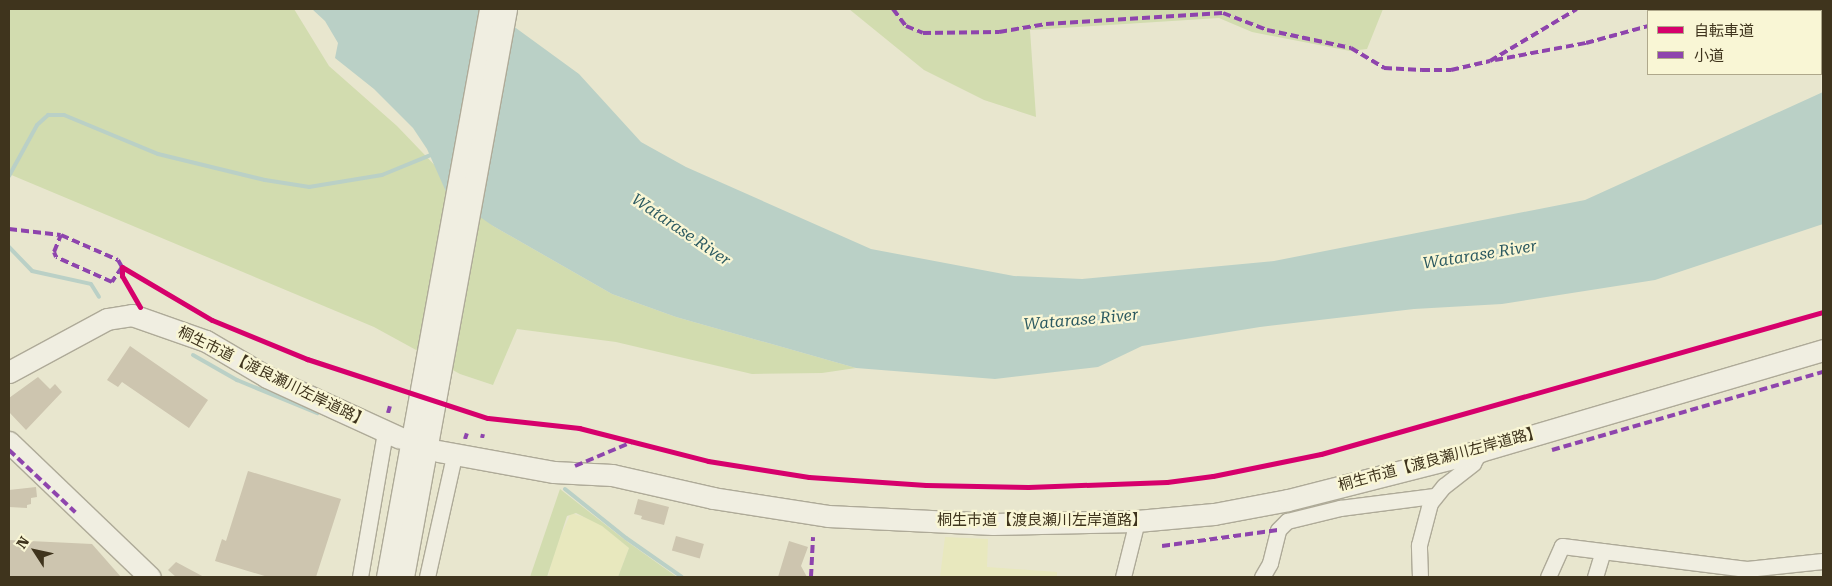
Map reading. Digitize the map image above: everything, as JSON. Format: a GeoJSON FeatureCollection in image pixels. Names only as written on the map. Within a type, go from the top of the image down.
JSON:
{"type":"FeatureCollection","features":[{"type":"Feature","properties":{"kind":"street"},"geometry":{"type":"LineString","coordinates":[[403,577],[423,417],[490,9]]}},
{"type":"Feature","properties":{"kind":"street"},"geometry":{"type":"LineString","coordinates":[[387,577],[423,417],[506,9]]}},
{"type":"Feature","properties":{"kind":"street","name":"桐生市道【渡良瀬川左岸道路】"},"geometry":{"type":"LineString","coordinates":[[9,372],[107,319],[132,315],[206,341],[267,377],[393,435]]}},
{"type":"Feature","properties":{"kind":"street","name":"桐生市道【渡良瀬川左岸道路】"},"geometry":{"type":"LineString","coordinates":[[446,453],[554,472],[612,475],[720,500],[828,516],[993,524],[1137,522],[1214,514],[1288,500],[1480,451],[1823,350]]}},
{"type":"Feature","properties":{"kind":"street"},"geometry":{"type":"LineString","coordinates":[[360,577],[393,435]]}},
{"type":"Feature","properties":{"kind":"street"},"geometry":{"type":"LineString","coordinates":[[9,442],[150,577]]}},
{"type":"Feature","properties":{"kind":"street"},"geometry":{"type":"LineString","coordinates":[[1420,577],[1420,534],[1434,496],[1473,463],[1480,451]]}},
{"type":"Feature","properties":{"kind":"street"},"geometry":{"type":"LineString","coordinates":[[427,577],[446,453]]}},
{"type":"Feature","properties":{"kind":"street"},"geometry":{"type":"LineString","coordinates":[[1262,577],[1270,563],[1278,530],[1287,520],[1340,508],[1434,496]]}},
{"type":"Feature","properties":{"kind":"street"},"geometry":{"type":"LineString","coordinates":[[1123,577],[1137,522]]}},
{"type":"Feature","properties":{"kind":"street"},"geometry":{"type":"LineString","coordinates":[[1548,577],[1562,546],[1747,568],[1769,569],[1823,561]]}},
{"type":"Feature","properties":{"kind":"street"},"geometry":{"type":"LineString","coordinates":[[1595,577],[1603,551]]}},
{"type":"Feature","properties":{"kind":"green space"},"geometry":{"type":"Polygon","coordinates":[[[9,9],[294,9],[329,66],[397,126],[493,226],[612,294],[676,317],[856,368],[822,373],[752,374],[616,342],[517,329],[493,385],[460,374],[374,327],[9,174],[9,9]]]}},
{"type":"Feature","properties":{"kind":"green space"},"geometry":{"type":"Polygon","coordinates":[[[849,9],[1383,9],[1367,49],[1350,51],[1252,32],[1219,18],[1030,30],[1036,117],[984,100],[924,70],[849,9]]]}},
{"type":"Feature","properties":{"kind":"green space"},"geometry":{"type":"Polygon","coordinates":[[[560,489],[625,540],[677,577],[618,577],[629,548],[602,526],[576,513],[567,516],[547,577],[530,577],[560,489]]]}},
{"type":"Feature","properties":{"kind":"green space"},"geometry":{"type":"Polygon","coordinates":[[[571,513],[596,521],[629,548],[618,577],[548,577],[555,548],[571,513]]]}},
{"type":"Feature","properties":{"kind":"green space"},"geometry":{"type":"Polygon","coordinates":[[[945,537],[988,539],[987,567],[1057,572],[1057,577],[940,577],[945,537]]]}},
{"type":"Feature","properties":{"kind":"water","name":"Watarase River"},"geometry":{"type":"Polygon","coordinates":[[[312,9],[490,9],[579,74],[641,142],[686,167],[871,249],[1014,276],[1082,279],[1274,261],[1585,200],[1823,92],[1823,224],[1655,280],[1502,304],[1414,309],[1260,327],[1142,346],[1098,367],[995,379],[856,368],[676,317],[612,294],[493,226],[447,194],[427,149],[413,128],[374,89],[335,58],[338,43],[325,21],[312,9]]]}},
{"type":"Feature","properties":{"kind":"building"},"geometry":{"type":"Polygon","coordinates":[[[130,346],[208,400],[189,428],[122,382],[118,387],[107,380],[130,346]]]}},
{"type":"Feature","properties":{"kind":"building"},"geometry":{"type":"Polygon","coordinates":[[[38,377],[50,389],[55,384],[62,392],[26,430],[9,412],[9,398],[38,377]]]}},
{"type":"Feature","properties":{"kind":"building"},"geometry":{"type":"Polygon","coordinates":[[[248,471],[341,499],[316,577],[268,577],[215,561],[222,539],[226,541],[248,471]]]}},
{"type":"Feature","properties":{"kind":"building"},"geometry":{"type":"Polygon","coordinates":[[[36,487],[37,497],[31,498],[31,504],[27,505],[27,508],[9,507],[9,490],[36,487]]]}},
{"type":"Feature","properties":{"kind":"building"},"geometry":{"type":"Polygon","coordinates":[[[638,499],[669,507],[664,525],[641,519],[642,516],[634,514],[638,499]]]}},
{"type":"Feature","properties":{"kind":"building"},"geometry":{"type":"Polygon","coordinates":[[[676,536],[704,544],[700,558],[672,550],[676,536]]]}},
{"type":"Feature","properties":{"kind":"building"},"geometry":{"type":"Polygon","coordinates":[[[9,540],[92,544],[121,577],[9,577],[9,540]]]}},
{"type":"Feature","properties":{"kind":"building"},"geometry":{"type":"Polygon","coordinates":[[[789,541],[808,547],[801,566],[807,577],[778,577],[789,541]]]}},
{"type":"Feature","properties":{"kind":"building"},"geometry":{"type":"Polygon","coordinates":[[[176,562],[204,577],[176,577],[168,570],[176,562]]]}},
{"type":"Feature","properties":{"kind":"waterway"},"geometry":{"type":"LineString","coordinates":[[9,176],[37,125],[48,115],[64,115],[158,154],[265,180],[309,187],[382,175],[433,154]]}},
{"type":"Feature","properties":{"kind":"waterway"},"geometry":{"type":"LineString","coordinates":[[9,247],[32,271],[91,284],[99,297]]}},
{"type":"Feature","properties":{"kind":"waterway"},"geometry":{"type":"LineString","coordinates":[[193,355],[237,380],[317,413]]}},
{"type":"Feature","properties":{"kind":"waterway"},"geometry":{"type":"LineString","coordinates":[[565,489],[626,538],[682,577]]}},
{"type":"Feature","properties":{"kind":"marked path"},"geometry":{"type":"LineString","coordinates":[[893,9],[906,26],[923,33],[999,32],[1046,24],[1223,13],[1267,30],[1351,48],[1384,68],[1422,70],[1451,70],[1490,61],[1577,9]]}},
{"type":"Feature","properties":{"kind":"marked path"},"geometry":{"type":"LineString","coordinates":[[1495,60],[1586,43],[1647,26]]}},
{"type":"Feature","properties":{"kind":"marked path"},"geometry":{"type":"LineString","coordinates":[[9,229],[61,235],[118,260],[122,267],[112,282],[56,257],[54,252],[61,235]]}},
{"type":"Feature","properties":{"kind":"marked path"},"geometry":{"type":"LineString","coordinates":[[1552,450],[1823,372]]}},
{"type":"Feature","properties":{"kind":"marked path"},"geometry":{"type":"LineString","coordinates":[[388,413],[390,406]]}},
{"type":"Feature","properties":{"kind":"marked path"},"geometry":{"type":"LineString","coordinates":[[465,439],[467,433]]}},
{"type":"Feature","properties":{"kind":"marked path"},"geometry":{"type":"LineString","coordinates":[[482,438],[483,434]]}},
{"type":"Feature","properties":{"kind":"marked path"},"geometry":{"type":"LineString","coordinates":[[575,466],[632,442]]}},
{"type":"Feature","properties":{"kind":"marked path"},"geometry":{"type":"LineString","coordinates":[[9,450],[75,512]]}},
{"type":"Feature","properties":{"kind":"marked path"},"geometry":{"type":"LineString","coordinates":[[1162,546],[1278,530]]}},
{"type":"Feature","properties":{"kind":"marked path"},"geometry":{"type":"LineString","coordinates":[[811,577],[813,537]]}},
{"type":"Feature","properties":{"kind":"cycle path"},"geometry":{"type":"LineString","coordinates":[[140,307],[122,276],[122,267],[212,320],[307,359],[488,418],[579,428],[708,461],[809,477],[926,485],[1028,487],[1167,482],[1213,476],[1321,454],[1823,312]]}}]}
